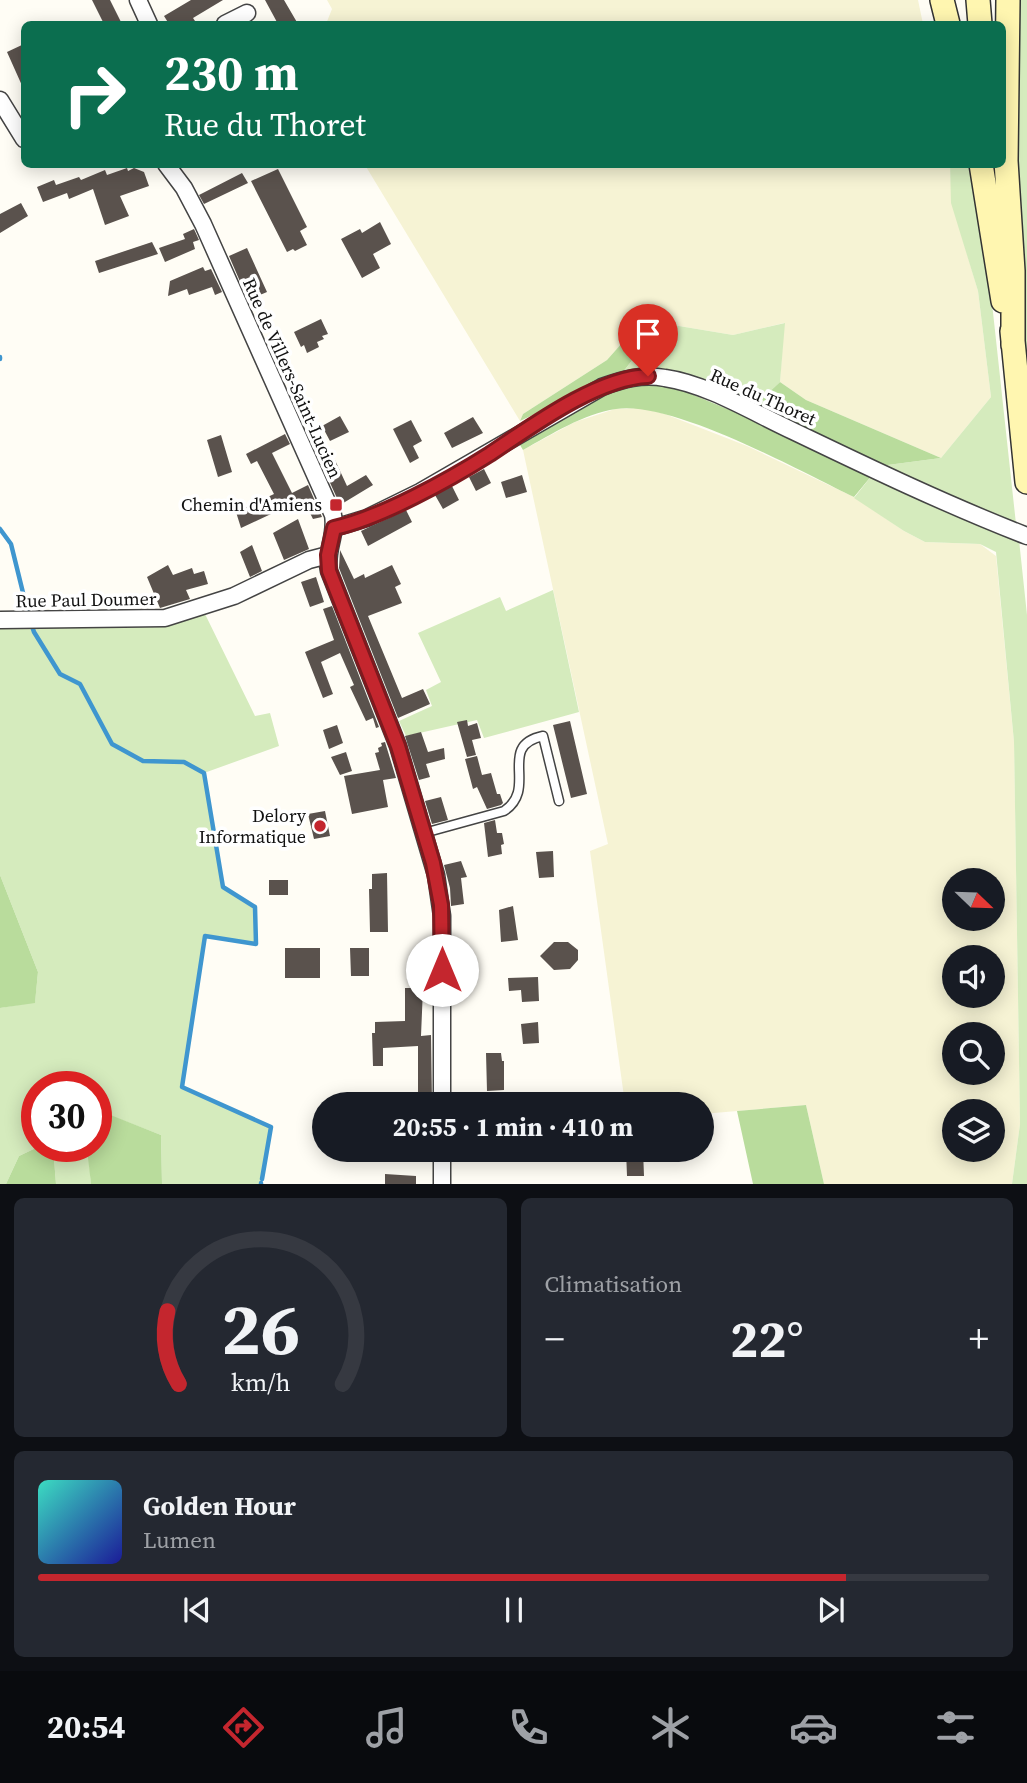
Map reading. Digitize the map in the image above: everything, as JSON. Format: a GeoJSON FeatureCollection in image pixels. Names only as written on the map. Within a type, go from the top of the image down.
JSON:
{"type":"FeatureCollection","features":[{"type":"Feature","properties":{"kind":"main road"},"geometry":{"type":"LineString","coordinates":[[942,0],[947,21]]}},
{"type":"Feature","properties":{"kind":"main road"},"geometry":{"type":"LineString","coordinates":[[978,0],[980,21]]}},
{"type":"Feature","properties":{"kind":"main road"},"geometry":{"type":"LineString","coordinates":[[1007,0],[1006,161],[1013,271],[1013,345]]}},
{"type":"Feature","properties":{"kind":"main road"},"geometry":{"type":"LineString","coordinates":[[982,168],[996,266],[1013,345]]}},
{"type":"Feature","properties":{"kind":"main road"},"geometry":{"type":"LineString","coordinates":[[995,168],[1027,482]]}},
{"type":"Feature","properties":{"kind":"street"},"geometry":{"type":"LineString","coordinates":[[138,0],[148,21]]}},
{"type":"Feature","properties":{"kind":"street"},"geometry":{"type":"LineString","coordinates":[[231,21],[247,13]]}},
{"type":"Feature","properties":{"kind":"street"},"geometry":{"type":"LineString","coordinates":[[0,100],[21,134]]}},
{"type":"Feature","properties":{"kind":"street","name":"Rue de Villers-Saint-Lucien"},"geometry":{"type":"LineString","coordinates":[[169,168],[184,188],[203,224],[332,515],[334,528],[328,555],[332,580],[398,746],[436,874],[442,916],[442,1092]]}},
{"type":"Feature","properties":{"kind":"street","name":"Rue du Thoret"},"geometry":{"type":"LineString","coordinates":[[334,528],[367,518],[420,492],[602,387],[627,378],[648,376],[678,380],[712,394],[888,476],[1027,536]]}},
{"type":"Feature","properties":{"kind":"street","name":"Rue Paul Doumer"},"geometry":{"type":"LineString","coordinates":[[0,621],[164,618],[234,596],[309,560],[328,555]]}},
{"type":"Feature","properties":{"kind":"street"},"geometry":{"type":"LineString","coordinates":[[442,1162],[442,1184]]}},
{"type":"Feature","properties":{"kind":"lane"},"geometry":{"type":"LineString","coordinates":[[424,833],[504,811],[512,806],[519,789],[520,749],[526,741],[534,738],[543,736],[559,801]]}},
{"type":"Feature","properties":{"kind":"shaded area"},"geometry":{"type":"Polygon","coordinates":[[[327,0],[918,0],[922,21],[327,21],[332,9],[327,0]]]}},
{"type":"Feature","properties":{"kind":"shaded area"},"geometry":{"type":"Polygon","coordinates":[[[367,168],[950,168],[952,203],[978,291],[991,397],[941,458],[806,400],[780,382],[784,323],[733,335],[661,323],[638,325],[607,360],[523,414],[520,421],[367,168]]]}},
{"type":"Feature","properties":{"kind":"shaded area"},"geometry":{"type":"Polygon","coordinates":[[[641,408],[665,414],[747,446],[854,497],[925,542],[980,544],[996,556],[1014,742],[1020,1124],[1012,1184],[824,1184],[806,1105],[714,1113],[714,1092],[623,1092],[590,851],[608,844],[523,450],[575,422],[615,409],[641,408]]]}},
{"type":"Feature","properties":{"kind":"green space"},"geometry":{"type":"Polygon","coordinates":[[[1013,0],[1027,0],[1027,382],[1012,208],[1013,0]]]}},
{"type":"Feature","properties":{"kind":"green space"},"geometry":{"type":"Polygon","coordinates":[[[950,168],[977,168],[1016,524],[880,466],[941,458],[991,397],[978,291],[951,203],[950,168]]]}},
{"type":"Feature","properties":{"kind":"green space"},"geometry":{"type":"Polygon","coordinates":[[[661,323],[733,335],[785,323],[780,382],[753,407],[623,372],[661,323]]]}},
{"type":"Feature","properties":{"kind":"green space"},"geometry":{"type":"Polygon","coordinates":[[[661,323],[623,372],[520,421],[523,414],[607,360],[638,325],[661,323]]]}},
{"type":"Feature","properties":{"kind":"green space"},"geometry":{"type":"Polygon","coordinates":[[[643,381],[672,386],[873,474],[854,497],[770,455],[702,426],[640,409],[616,409],[592,415],[523,450],[517,440],[599,395],[643,381]]]}},
{"type":"Feature","properties":{"kind":"green space"},"geometry":{"type":"Polygon","coordinates":[[[780,382],[806,400],[941,458],[880,466],[753,407],[780,382]]]}},
{"type":"Feature","properties":{"kind":"green space"},"geometry":{"type":"Polygon","coordinates":[[[873,474],[1019,540],[1027,615],[1027,1184],[1012,1184],[1020,1124],[1014,742],[996,552],[980,544],[925,542],[904,531],[854,498],[873,474]]]}},
{"type":"Feature","properties":{"kind":"green space"},"geometry":{"type":"Polygon","coordinates":[[[553,590],[579,712],[484,738],[477,720],[406,736],[399,721],[432,706],[426,690],[441,682],[418,633],[500,597],[506,611],[553,590]]]}},
{"type":"Feature","properties":{"kind":"green space"},"geometry":{"type":"Polygon","coordinates":[[[205,614],[255,716],[270,713],[279,746],[204,773],[223,887],[255,907],[256,944],[205,936],[182,1086],[271,1127],[261,1184],[162,1184],[161,1135],[112,1116],[112,1071],[21,1071],[21,1155],[6,1184],[0,1184],[0,1008],[35,1002],[38,972],[0,875],[0,625],[165,625],[205,614]]]}},
{"type":"Feature","properties":{"kind":"green space"},"geometry":{"type":"Polygon","coordinates":[[[0,875],[38,972],[35,1003],[0,1008],[0,875]]]}},
{"type":"Feature","properties":{"kind":"green space"},"geometry":{"type":"Polygon","coordinates":[[[806,1105],[824,1184],[753,1184],[737,1111],[806,1105]]]}},
{"type":"Feature","properties":{"kind":"green space"},"geometry":{"type":"Polygon","coordinates":[[[112,1116],[161,1135],[162,1184],[91,1184],[88,1162],[112,1162],[112,1116]]]}},
{"type":"Feature","properties":{"kind":"green space"},"geometry":{"type":"Polygon","coordinates":[[[21,1155],[21,1162],[54,1162],[56,1184],[6,1184],[21,1155]]]}},
{"type":"Feature","properties":{"kind":"green space"},"geometry":{"type":"Polygon","coordinates":[[[54,1162],[89,1162],[91,1184],[56,1184],[54,1162]]]}},
{"type":"Feature","properties":{"kind":"building"},"geometry":{"type":"Polygon","coordinates":[[[92,0],[110,0],[120,21],[102,21],[92,0]]]}},
{"type":"Feature","properties":{"kind":"building"},"geometry":{"type":"Polygon","coordinates":[[[191,0],[223,0],[193,18],[195,21],[167,21],[164,16],[191,0]]]}},
{"type":"Feature","properties":{"kind":"building"},"geometry":{"type":"Polygon","coordinates":[[[265,0],[284,0],[296,21],[276,21],[265,0]]]}},
{"type":"Feature","properties":{"kind":"building"},"geometry":{"type":"Polygon","coordinates":[[[21,45],[21,83],[7,52],[21,45]]]}},
{"type":"Feature","properties":{"kind":"building"},"geometry":{"type":"Polygon","coordinates":[[[127,168],[128,171],[134,168],[144,172],[149,186],[120,196],[129,216],[105,225],[93,189],[69,199],[67,193],[43,202],[37,187],[54,180],[56,185],[79,177],[81,180],[105,170],[107,175],[127,168]]]}},
{"type":"Feature","properties":{"kind":"building"},"geometry":{"type":"Polygon","coordinates":[[[278,169],[307,227],[300,231],[307,245],[295,251],[293,249],[287,252],[251,181],[278,169]]]}},
{"type":"Feature","properties":{"kind":"building"},"geometry":{"type":"Polygon","coordinates":[[[242,173],[248,183],[204,204],[199,195],[242,173]]]}},
{"type":"Feature","properties":{"kind":"building"},"geometry":{"type":"Polygon","coordinates":[[[21,203],[28,216],[0,233],[0,214],[21,203]]]}},
{"type":"Feature","properties":{"kind":"building"},"geometry":{"type":"Polygon","coordinates":[[[380,222],[391,244],[373,254],[380,268],[362,278],[341,239],[360,229],[362,233],[380,222]]]}},
{"type":"Feature","properties":{"kind":"building"},"geometry":{"type":"Polygon","coordinates":[[[194,229],[199,240],[193,242],[195,249],[165,262],[159,248],[185,239],[183,234],[194,229]]]}},
{"type":"Feature","properties":{"kind":"building"},"geometry":{"type":"Polygon","coordinates":[[[152,242],[158,254],[99,273],[95,261],[152,242]]]}},
{"type":"Feature","properties":{"kind":"building"},"geometry":{"type":"Polygon","coordinates":[[[247,248],[267,292],[248,300],[229,256],[247,248]]]}},
{"type":"Feature","properties":{"kind":"building"},"geometry":{"type":"Polygon","coordinates":[[[203,267],[205,271],[211,269],[222,292],[215,295],[212,287],[189,295],[187,289],[168,296],[170,281],[203,267]]]}},
{"type":"Feature","properties":{"kind":"building"},"geometry":{"type":"Polygon","coordinates":[[[321,319],[328,334],[317,342],[319,347],[307,353],[294,332],[321,319]]]}},
{"type":"Feature","properties":{"kind":"building"},"geometry":{"type":"Polygon","coordinates":[[[340,416],[349,432],[330,441],[322,426],[340,416]]]}},
{"type":"Feature","properties":{"kind":"building"},"geometry":{"type":"Polygon","coordinates":[[[473,417],[483,433],[452,448],[444,433],[473,417]]]}},
{"type":"Feature","properties":{"kind":"building"},"geometry":{"type":"Polygon","coordinates":[[[411,420],[422,441],[413,446],[419,458],[410,463],[393,429],[411,420]]]}},
{"type":"Feature","properties":{"kind":"building"},"geometry":{"type":"Polygon","coordinates":[[[285,434],[290,444],[272,453],[292,493],[308,485],[322,517],[313,519],[303,499],[241,528],[236,512],[274,494],[257,461],[251,464],[246,454],[285,434]]]}},
{"type":"Feature","properties":{"kind":"building"},"geometry":{"type":"Polygon","coordinates":[[[221,435],[232,472],[218,477],[207,440],[221,435]]]}},
{"type":"Feature","properties":{"kind":"building"},"geometry":{"type":"Polygon","coordinates":[[[335,460],[347,486],[366,475],[373,485],[340,505],[323,467],[335,460]]]}},
{"type":"Feature","properties":{"kind":"building"},"geometry":{"type":"Polygon","coordinates":[[[484,469],[491,483],[476,491],[469,477],[484,469]]]}},
{"type":"Feature","properties":{"kind":"building"},"geometry":{"type":"Polygon","coordinates":[[[522,475],[527,492],[506,498],[501,482],[522,475]]]}},
{"type":"Feature","properties":{"kind":"building"},"geometry":{"type":"Polygon","coordinates":[[[452,486],[459,500],[443,509],[435,495],[452,486]]]}},
{"type":"Feature","properties":{"kind":"building"},"geometry":{"type":"Polygon","coordinates":[[[406,510],[412,522],[368,546],[361,531],[406,510]]]}},
{"type":"Feature","properties":{"kind":"building"},"geometry":{"type":"Polygon","coordinates":[[[298,519],[309,549],[284,560],[273,533],[298,519]]]}},
{"type":"Feature","properties":{"kind":"building"},"geometry":{"type":"Polygon","coordinates":[[[252,545],[262,571],[250,577],[240,552],[252,545]]]}},
{"type":"Feature","properties":{"kind":"building"},"geometry":{"type":"Polygon","coordinates":[[[340,550],[354,579],[364,574],[365,578],[392,565],[401,584],[395,587],[402,603],[368,616],[402,698],[423,689],[430,704],[398,718],[339,568],[340,550]]]}},
{"type":"Feature","properties":{"kind":"building"},"geometry":{"type":"Polygon","coordinates":[[[168,565],[173,575],[192,568],[194,574],[204,571],[208,584],[186,590],[190,599],[160,608],[147,577],[168,565]]]}},
{"type":"Feature","properties":{"kind":"building"},"geometry":{"type":"Polygon","coordinates":[[[316,577],[324,602],[310,607],[301,582],[316,577]]]}},
{"type":"Feature","properties":{"kind":"building"},"geometry":{"type":"Polygon","coordinates":[[[332,606],[379,727],[376,728],[373,718],[366,721],[350,687],[354,685],[340,653],[321,662],[333,694],[323,698],[305,652],[334,640],[323,609],[332,606]]]}},
{"type":"Feature","properties":{"kind":"building"},"geometry":{"type":"Polygon","coordinates":[[[467,720],[468,726],[477,723],[481,738],[472,740],[476,755],[467,757],[457,722],[467,720]]]}},
{"type":"Feature","properties":{"kind":"building"},"geometry":{"type":"Polygon","coordinates":[[[570,721],[587,794],[571,798],[553,725],[570,721]]]}},
{"type":"Feature","properties":{"kind":"building"},"geometry":{"type":"Polygon","coordinates":[[[337,725],[343,743],[329,749],[323,730],[337,725]]]}},
{"type":"Feature","properties":{"kind":"building"},"geometry":{"type":"Polygon","coordinates":[[[421,732],[428,752],[444,748],[445,759],[426,764],[430,777],[419,780],[405,736],[421,732]]]}},
{"type":"Feature","properties":{"kind":"building"},"geometry":{"type":"Polygon","coordinates":[[[385,742],[396,778],[383,780],[388,807],[352,814],[344,776],[380,770],[375,753],[379,752],[381,743],[385,742]]]}},
{"type":"Feature","properties":{"kind":"building"},"geometry":{"type":"Polygon","coordinates":[[[346,752],[352,771],[340,775],[331,757],[346,752]]]}},
{"type":"Feature","properties":{"kind":"building"},"geometry":{"type":"Polygon","coordinates":[[[477,756],[482,775],[491,773],[497,794],[500,794],[503,803],[501,805],[487,809],[477,787],[473,789],[465,759],[477,756]]]}},
{"type":"Feature","properties":{"kind":"building"},"geometry":{"type":"Polygon","coordinates":[[[441,797],[448,820],[432,824],[425,801],[441,797]]]}},
{"type":"Feature","properties":{"kind":"building"},"geometry":{"type":"Polygon","coordinates":[[[325,811],[330,836],[314,839],[308,814],[325,811]]]}},
{"type":"Feature","properties":{"kind":"building"},"geometry":{"type":"Polygon","coordinates":[[[495,820],[497,833],[502,833],[504,844],[501,845],[502,854],[488,857],[484,823],[495,820]]]}},
{"type":"Feature","properties":{"kind":"building"},"geometry":{"type":"Polygon","coordinates":[[[553,851],[554,877],[539,878],[536,852],[553,851]]]}},
{"type":"Feature","properties":{"kind":"building"},"geometry":{"type":"Polygon","coordinates":[[[461,861],[467,877],[461,878],[464,904],[451,906],[444,865],[461,861]]]}},
{"type":"Feature","properties":{"kind":"building"},"geometry":{"type":"Polygon","coordinates":[[[387,873],[388,932],[370,932],[369,889],[372,889],[372,874],[387,873]]]}},
{"type":"Feature","properties":{"kind":"building"},"geometry":{"type":"Polygon","coordinates":[[[269,880],[288,880],[288,895],[269,895],[269,880]]]}},
{"type":"Feature","properties":{"kind":"building"},"geometry":{"type":"Polygon","coordinates":[[[513,906],[518,940],[501,942],[499,910],[513,906]]]}},
{"type":"Feature","properties":{"kind":"building"},"geometry":{"type":"Polygon","coordinates":[[[554,942],[568,942],[578,950],[578,960],[570,969],[554,970],[540,956],[554,942]]]}},
{"type":"Feature","properties":{"kind":"building"},"geometry":{"type":"Polygon","coordinates":[[[285,948],[320,948],[320,978],[285,978],[285,948]]]}},
{"type":"Feature","properties":{"kind":"building"},"geometry":{"type":"Polygon","coordinates":[[[350,948],[369,948],[369,976],[351,976],[350,948]]]}},
{"type":"Feature","properties":{"kind":"building"},"geometry":{"type":"Polygon","coordinates":[[[538,977],[539,1001],[522,1002],[521,990],[509,991],[508,978],[538,977]]]}},
{"type":"Feature","properties":{"kind":"building"},"geometry":{"type":"Polygon","coordinates":[[[405,988],[423,988],[421,1036],[431,1035],[432,1092],[418,1092],[418,1046],[383,1048],[383,1066],[373,1066],[372,1033],[375,1033],[375,1022],[405,1021],[405,988]]]}},
{"type":"Feature","properties":{"kind":"building"},"geometry":{"type":"Polygon","coordinates":[[[538,1022],[539,1043],[523,1044],[521,1024],[538,1022]]]}},
{"type":"Feature","properties":{"kind":"building"},"geometry":{"type":"Polygon","coordinates":[[[486,1053],[501,1053],[504,1061],[504,1090],[487,1091],[486,1053]]]}},
{"type":"Feature","properties":{"kind":"building"},"geometry":{"type":"Polygon","coordinates":[[[626,1162],[643,1162],[644,1176],[627,1176],[626,1162]]]}},
{"type":"Feature","properties":{"kind":"building"},"geometry":{"type":"Polygon","coordinates":[[[385,1174],[416,1176],[416,1184],[385,1184],[385,1174]]]}},
{"type":"Feature","properties":{"kind":"waterway"},"geometry":{"type":"LineString","coordinates":[[0,529],[11,544],[28,613]]}},
{"type":"Feature","properties":{"kind":"waterway"},"geometry":{"type":"LineString","coordinates":[[31,623],[60,674],[80,684],[112,744],[143,761],[184,762],[204,773],[223,887],[255,907],[256,944],[205,936],[182,1087],[271,1127],[262,1179]]}},
{"type":"Feature","properties":{"kind":"place","name":"Chemin d'Amiens"},"geometry":{"type":"Point","coordinates":[336,505]}},
{"type":"Feature","properties":{"kind":"place","name":"Delory Informatique"},"geometry":{"type":"Point","coordinates":[320,826]}},
{"type":"Feature","properties":{"kind":"route"},"geometry":{"type":"LineString","coordinates":[[442,970],[442,916],[436,874],[398,746],[329,571],[327,560],[334,528],[367,518],[420,492],[602,387],[627,378],[648,376]]}}]}
